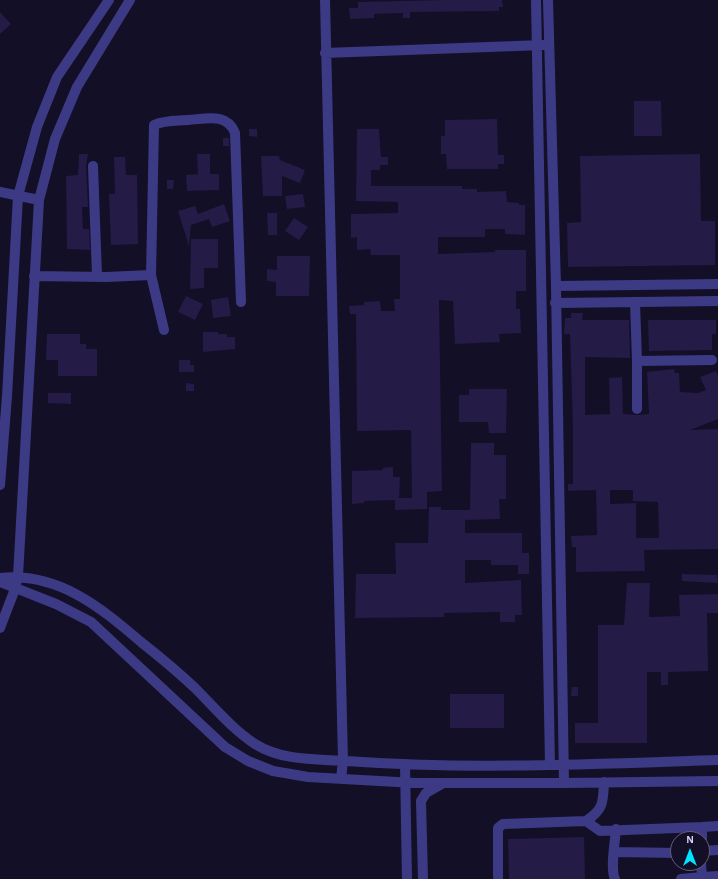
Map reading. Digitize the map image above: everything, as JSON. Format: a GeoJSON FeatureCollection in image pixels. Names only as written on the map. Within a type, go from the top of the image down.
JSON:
{"type":"FeatureCollection","features":[{"type":"Feature","properties":{"kind":"street"},"geometry":{"type":"LineString","coordinates":[[0,485],[7,396],[18,196],[37,128],[57,77],[109,0]]}},
{"type":"Feature","properties":{"kind":"street"},"geometry":{"type":"LineString","coordinates":[[0,628],[15,589],[18,576],[39,200],[55,139],[77,87],[130,0]]}},
{"type":"Feature","properties":{"kind":"street"},"geometry":{"type":"LineString","coordinates":[[325,0],[325,53],[343,761],[341,779]]}},
{"type":"Feature","properties":{"kind":"street"},"geometry":{"type":"LineString","coordinates":[[536,0],[536,88],[550,765]]}},
{"type":"Feature","properties":{"kind":"street"},"geometry":{"type":"LineString","coordinates":[[548,0],[556,286],[555,303],[564,783]]}},
{"type":"Feature","properties":{"kind":"street"},"geometry":{"type":"LineString","coordinates":[[325,53],[536,44],[549,45]]}},
{"type":"Feature","properties":{"kind":"street"},"geometry":{"type":"LineString","coordinates":[[164,330],[151,275],[154,125],[163,121],[221,118],[232,126],[235,133],[241,302]]}},
{"type":"Feature","properties":{"kind":"street"},"geometry":{"type":"LineString","coordinates":[[93,166],[97,276]]}},
{"type":"Feature","properties":{"kind":"street"},"geometry":{"type":"LineString","coordinates":[[0,192],[39,200]]}},
{"type":"Feature","properties":{"kind":"street"},"geometry":{"type":"LineString","coordinates":[[34,276],[106,277],[151,275]]}},
{"type":"Feature","properties":{"kind":"street"},"geometry":{"type":"LineString","coordinates":[[556,286],[718,284]]}},
{"type":"Feature","properties":{"kind":"street"},"geometry":{"type":"LineString","coordinates":[[555,303],[718,301]]}},
{"type":"Feature","properties":{"kind":"street"},"geometry":{"type":"LineString","coordinates":[[635,302],[637,409]]}},
{"type":"Feature","properties":{"kind":"street"},"geometry":{"type":"LineString","coordinates":[[637,361],[712,360]]}},
{"type":"Feature","properties":{"kind":"street"},"geometry":{"type":"LineString","coordinates":[[0,578],[18,576],[47,582],[73,591],[101,608],[182,675],[235,728],[256,744],[278,754],[310,759],[405,764],[564,765],[718,760]]}},
{"type":"Feature","properties":{"kind":"street"},"geometry":{"type":"LineString","coordinates":[[0,582],[56,604],[91,622],[225,747],[248,761],[273,771],[308,777],[444,783],[718,781]]}},
{"type":"Feature","properties":{"kind":"street"},"geometry":{"type":"LineString","coordinates":[[405,764],[407,879]]}},
{"type":"Feature","properties":{"kind":"street"},"geometry":{"type":"LineString","coordinates":[[498,879],[498,828],[503,824],[586,821],[597,814],[603,802],[604,782]]}},
{"type":"Feature","properties":{"kind":"street"},"geometry":{"type":"LineString","coordinates":[[423,879],[421,801],[426,793],[444,783]]}},
{"type":"Feature","properties":{"kind":"street"},"geometry":{"type":"LineString","coordinates":[[586,821],[600,831],[616,829],[718,826]]}},
{"type":"Feature","properties":{"kind":"street"},"geometry":{"type":"LineString","coordinates":[[702,827],[702,851],[718,850]]}},
{"type":"Feature","properties":{"kind":"street"},"geometry":{"type":"LineString","coordinates":[[615,879],[614,852],[616,829]]}},
{"type":"Feature","properties":{"kind":"street"},"geometry":{"type":"LineString","coordinates":[[614,852],[670,853]]}},
{"type":"Feature","properties":{"kind":"street"},"geometry":{"type":"LineString","coordinates":[[702,871],[702,877]]}},
{"type":"Feature","properties":{"kind":"street"},"geometry":{"type":"LineString","coordinates":[[681,879],[718,876]]}},
{"type":"Feature","properties":{"kind":"building"},"geometry":{"type":"Polygon","coordinates":[[[502,0],[503,7],[499,7],[499,11],[410,12],[410,18],[403,18],[403,13],[374,14],[374,18],[350,19],[349,8],[358,8],[358,2],[502,0]]]}},
{"type":"Feature","properties":{"kind":"building"},"geometry":{"type":"Polygon","coordinates":[[[0,12],[11,24],[0,34],[0,12]]]}},
{"type":"Feature","properties":{"kind":"building"},"geometry":{"type":"Polygon","coordinates":[[[634,101],[661,101],[662,136],[634,136],[634,101]]]}},
{"type":"Feature","properties":{"kind":"building"},"geometry":{"type":"Polygon","coordinates":[[[497,119],[498,155],[504,155],[504,164],[498,164],[498,169],[447,169],[446,154],[441,154],[441,136],[445,136],[445,120],[497,119]]]}},
{"type":"Feature","properties":{"kind":"building"},"geometry":{"type":"Polygon","coordinates":[[[249,129],[257,129],[257,137],[249,136],[249,129]]]}},
{"type":"Feature","properties":{"kind":"building"},"geometry":{"type":"Polygon","coordinates":[[[357,129],[379,129],[381,157],[388,157],[388,165],[380,165],[380,170],[371,170],[371,186],[462,186],[462,189],[477,189],[477,192],[506,191],[507,202],[525,205],[525,235],[505,234],[505,229],[485,229],[485,237],[438,237],[438,254],[495,252],[495,250],[526,250],[526,291],[516,291],[516,309],[520,309],[521,333],[499,334],[500,342],[455,344],[453,301],[439,300],[442,491],[427,492],[427,509],[395,510],[395,500],[364,501],[364,503],[352,504],[352,471],[383,470],[382,468],[393,467],[393,477],[400,477],[399,498],[412,498],[411,430],[357,431],[356,314],[350,314],[349,306],[364,305],[364,302],[380,301],[381,311],[395,311],[394,299],[400,299],[400,255],[371,255],[370,249],[357,250],[357,237],[351,238],[351,214],[398,213],[398,202],[356,201],[357,129]]]}},
{"type":"Feature","properties":{"kind":"building"},"geometry":{"type":"Polygon","coordinates":[[[223,138],[229,138],[229,146],[223,146],[223,138]]]}},
{"type":"Feature","properties":{"kind":"building"},"geometry":{"type":"Polygon","coordinates":[[[79,154],[88,154],[86,166],[88,207],[82,207],[83,229],[89,229],[90,250],[67,249],[66,176],[78,175],[79,154]]]}},
{"type":"Feature","properties":{"kind":"building"},"geometry":{"type":"Polygon","coordinates":[[[197,154],[210,154],[210,174],[219,174],[219,190],[187,191],[186,175],[198,174],[197,154]]]}},
{"type":"Feature","properties":{"kind":"building"},"geometry":{"type":"Polygon","coordinates":[[[700,154],[701,221],[715,221],[715,265],[568,267],[567,223],[581,222],[580,156],[700,154]]]}},
{"type":"Feature","properties":{"kind":"building"},"geometry":{"type":"Polygon","coordinates":[[[261,156],[279,156],[280,160],[305,170],[300,183],[282,176],[282,196],[263,196],[261,156]]]}},
{"type":"Feature","properties":{"kind":"building"},"geometry":{"type":"Polygon","coordinates":[[[114,157],[125,157],[126,175],[137,175],[138,244],[111,245],[109,194],[115,194],[114,157]]]}},
{"type":"Feature","properties":{"kind":"building"},"geometry":{"type":"Polygon","coordinates":[[[167,180],[174,180],[173,189],[167,189],[167,180]]]}},
{"type":"Feature","properties":{"kind":"building"},"geometry":{"type":"Polygon","coordinates":[[[303,194],[305,207],[287,209],[285,196],[303,194]]]}},
{"type":"Feature","properties":{"kind":"building"},"geometry":{"type":"Polygon","coordinates":[[[224,204],[230,221],[212,227],[209,219],[191,225],[189,246],[178,211],[195,206],[198,214],[224,204]]]}},
{"type":"Feature","properties":{"kind":"building"},"geometry":{"type":"Polygon","coordinates":[[[267,213],[277,213],[277,235],[268,235],[267,213]]]}},
{"type":"Feature","properties":{"kind":"building"},"geometry":{"type":"Polygon","coordinates":[[[294,218],[308,227],[299,240],[285,231],[294,218]]]}},
{"type":"Feature","properties":{"kind":"building"},"geometry":{"type":"Polygon","coordinates":[[[191,239],[218,239],[218,268],[204,268],[204,288],[190,289],[191,239]]]}},
{"type":"Feature","properties":{"kind":"building"},"geometry":{"type":"Polygon","coordinates":[[[277,256],[310,256],[309,296],[276,296],[276,282],[267,281],[267,269],[277,270],[277,256]]]}},
{"type":"Feature","properties":{"kind":"building"},"geometry":{"type":"Polygon","coordinates":[[[186,296],[203,304],[195,320],[178,312],[186,296]]]}},
{"type":"Feature","properties":{"kind":"building"},"geometry":{"type":"Polygon","coordinates":[[[228,297],[231,316],[213,318],[211,300],[228,297]]]}},
{"type":"Feature","properties":{"kind":"building"},"geometry":{"type":"Polygon","coordinates":[[[571,313],[583,313],[582,320],[629,320],[630,358],[585,357],[585,415],[610,414],[609,378],[622,377],[623,414],[637,415],[649,414],[647,372],[674,369],[675,373],[679,373],[680,392],[698,393],[706,390],[700,377],[716,371],[718,376],[718,419],[690,430],[718,429],[718,549],[644,550],[645,571],[576,572],[576,547],[572,547],[571,536],[597,535],[596,490],[568,491],[568,484],[573,484],[573,428],[570,334],[564,334],[565,318],[571,318],[571,313]],[[610,490],[610,504],[636,503],[636,538],[659,538],[658,502],[633,501],[633,490],[610,490]]]}},
{"type":"Feature","properties":{"kind":"building"},"geometry":{"type":"Polygon","coordinates":[[[648,320],[716,320],[716,334],[712,334],[712,350],[649,351],[648,320]]]}},
{"type":"Feature","properties":{"kind":"building"},"geometry":{"type":"Polygon","coordinates":[[[203,332],[218,332],[218,334],[227,334],[227,337],[235,337],[235,349],[203,352],[203,332]]]}},
{"type":"Feature","properties":{"kind":"building"},"geometry":{"type":"Polygon","coordinates":[[[47,334],[80,334],[80,344],[86,344],[86,349],[97,349],[97,376],[58,376],[58,360],[46,360],[47,334]]]}},
{"type":"Feature","properties":{"kind":"building"},"geometry":{"type":"Polygon","coordinates":[[[179,360],[190,360],[190,365],[194,365],[194,372],[179,372],[179,360]]]}},
{"type":"Feature","properties":{"kind":"building"},"geometry":{"type":"Polygon","coordinates":[[[186,383],[194,384],[194,391],[186,391],[186,383]]]}},
{"type":"Feature","properties":{"kind":"building"},"geometry":{"type":"Polygon","coordinates":[[[469,389],[507,389],[506,433],[489,433],[488,422],[459,422],[459,395],[469,395],[469,389]]]}},
{"type":"Feature","properties":{"kind":"building"},"geometry":{"type":"Polygon","coordinates":[[[48,393],[71,393],[71,404],[48,403],[48,393]]]}},
{"type":"Feature","properties":{"kind":"building"},"geometry":{"type":"Polygon","coordinates":[[[471,443],[494,443],[494,455],[506,455],[506,499],[499,499],[500,519],[465,520],[465,533],[522,533],[522,553],[529,553],[529,574],[518,574],[518,565],[491,565],[491,560],[465,560],[465,583],[521,580],[522,615],[515,615],[515,622],[500,622],[500,612],[444,613],[444,617],[355,618],[356,574],[396,574],[395,543],[428,543],[429,507],[441,507],[441,510],[470,510],[471,443]]]}},
{"type":"Feature","properties":{"kind":"building"},"geometry":{"type":"Polygon","coordinates":[[[682,574],[717,575],[718,583],[682,581],[682,574]]]}},
{"type":"Feature","properties":{"kind":"building"},"geometry":{"type":"Polygon","coordinates":[[[627,583],[650,583],[649,617],[680,616],[679,595],[718,594],[718,613],[707,613],[708,671],[668,672],[668,685],[661,685],[661,672],[647,672],[647,743],[575,743],[575,723],[598,723],[598,625],[624,625],[627,583]]]}},
{"type":"Feature","properties":{"kind":"building"},"geometry":{"type":"Polygon","coordinates":[[[572,687],[578,687],[578,696],[571,696],[572,687]]]}},
{"type":"Feature","properties":{"kind":"building"},"geometry":{"type":"Polygon","coordinates":[[[450,694],[504,694],[504,728],[450,728],[450,694]]]}},
{"type":"Feature","properties":{"kind":"building"},"geometry":{"type":"Polygon","coordinates":[[[584,837],[585,879],[509,879],[508,839],[584,837]]]}}]}
